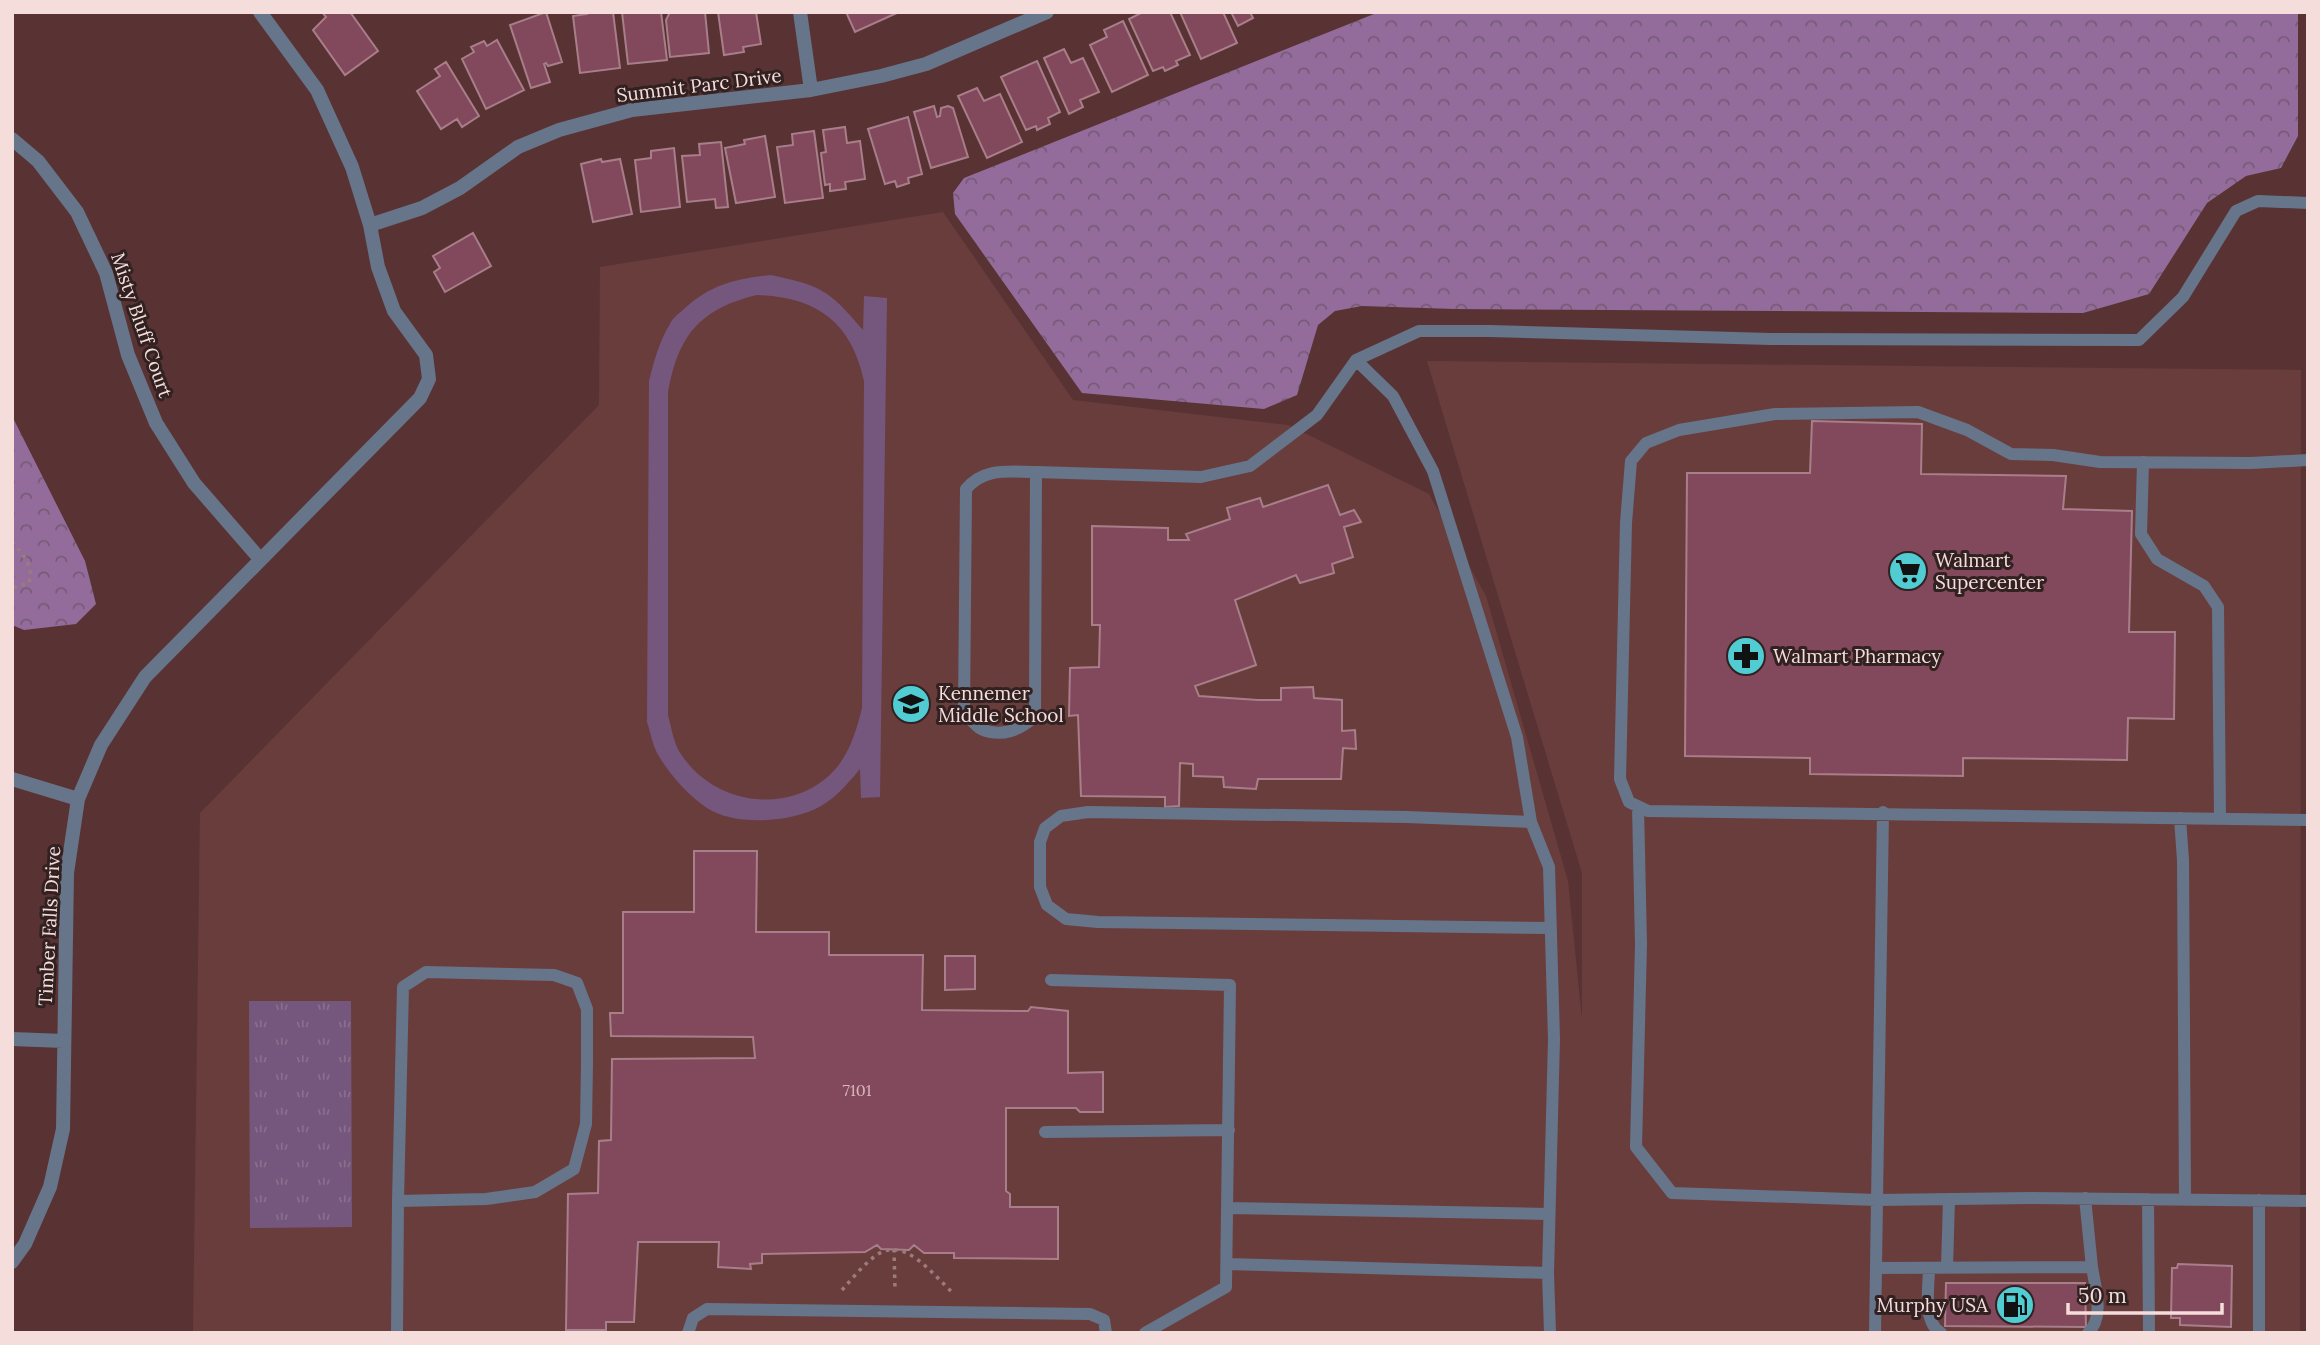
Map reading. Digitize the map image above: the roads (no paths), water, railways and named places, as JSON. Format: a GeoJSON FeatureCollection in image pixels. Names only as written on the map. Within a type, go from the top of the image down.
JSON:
{"type":"FeatureCollection","features":[{"type":"Feature","properties":{"kind":"street"},"geometry":{"type":"LineString","coordinates":[[260,12],[317,90],[352,167],[370,225]]}},
{"type":"Feature","properties":{"kind":"street"},"geometry":{"type":"LineString","coordinates":[[800,12],[811,90]]}},
{"type":"Feature","properties":{"kind":"street","name":"Summit Parc Drive"},"geometry":{"type":"LineString","coordinates":[[370,225],[422,208],[460,188],[518,147],[593,119],[632,110],[811,90],[881,76],[926,64],[1047,12]]}},
{"type":"Feature","properties":{"kind":"street","name":"Misty Bluff Court"},"geometry":{"type":"LineString","coordinates":[[12,139],[38,160],[77,212],[106,273],[128,355],[156,423],[194,483],[260,559]]}},
{"type":"Feature","properties":{"kind":"street","name":"Timber Falls Drive"},"geometry":{"type":"LineString","coordinates":[[12,1262],[25,1244],[50,1187],[63,1129],[66,873],[78,799],[101,745],[145,677],[420,398],[429,379],[426,355],[394,311],[378,267],[370,225]]}},
{"type":"Feature","properties":{"kind":"street"},"geometry":{"type":"LineString","coordinates":[[12,779],[78,799]]}},
{"type":"Feature","properties":{"kind":"street"},"geometry":{"type":"LineString","coordinates":[[12,1039],[64,1041]]}},
{"type":"Feature","properties":{"kind":"lane"},"geometry":{"type":"LineString","coordinates":[[1036,472],[1035,716],[1023,728],[1001,733],[980,728],[964,712],[966,489],[976,478],[991,471],[1036,472],[1201,477],[1250,466],[1317,415],[1356,360],[1419,331],[1770,340],[2139,340],[2183,297],[2236,211],[2258,201],[2308,203]]}},
{"type":"Feature","properties":{"kind":"lane"},"geometry":{"type":"LineString","coordinates":[[1356,360],[1392,396],[1433,471],[1517,737],[1531,822],[1549,867],[1554,1039],[1548,1273],[1550,1333]]}},
{"type":"Feature","properties":{"kind":"lane"},"geometry":{"type":"LineString","coordinates":[[2308,460],[2251,463],[2100,462],[2053,455],[2011,454],[1967,430],[1918,412],[1776,414],[1679,430],[1646,443],[1631,461],[1626,523],[1620,779],[1629,802],[1648,811],[1883,812],[2308,820]]}},
{"type":"Feature","properties":{"kind":"lane"},"geometry":{"type":"LineString","coordinates":[[2143,462],[2141,534],[2157,559],[2204,586],[2218,607],[2220,818]]}},
{"type":"Feature","properties":{"kind":"lane"},"geometry":{"type":"LineString","coordinates":[[1638,806],[1641,944],[1636,1147],[1672,1193],[1877,1200],[2085,1198],[2308,1201]]}},
{"type":"Feature","properties":{"kind":"lane"},"geometry":{"type":"LineString","coordinates":[[1531,822],[1407,817],[1088,812],[1061,816],[1045,828],[1040,842],[1040,887],[1047,905],[1066,919],[1098,922],[1551,928]]}},
{"type":"Feature","properties":{"kind":"lane"},"geometry":{"type":"LineString","coordinates":[[1875,1333],[1883,812]]}},
{"type":"Feature","properties":{"kind":"lane"},"geometry":{"type":"LineString","coordinates":[[2180,818],[2183,860],[2185,1199]]}},
{"type":"Feature","properties":{"kind":"lane"},"geometry":{"type":"LineString","coordinates":[[397,1333],[398,1201],[403,987],[426,972],[554,975],[577,983],[587,1009],[587,1065],[586,1124],[574,1169],[535,1192],[486,1199],[398,1201]]}},
{"type":"Feature","properties":{"kind":"lane"},"geometry":{"type":"LineString","coordinates":[[1051,980],[1230,985],[1226,1287],[1145,1333]]}},
{"type":"Feature","properties":{"kind":"lane"},"geometry":{"type":"LineString","coordinates":[[1045,1132],[1229,1130]]}},
{"type":"Feature","properties":{"kind":"lane"},"geometry":{"type":"LineString","coordinates":[[2085,1198],[2098,1306],[2093,1328],[2088,1333]]}},
{"type":"Feature","properties":{"kind":"lane"},"geometry":{"type":"LineString","coordinates":[[1947,1268],[1949,1199]]}},
{"type":"Feature","properties":{"kind":"lane"},"geometry":{"type":"LineString","coordinates":[[2148,1199],[2150,1333]]}},
{"type":"Feature","properties":{"kind":"lane"},"geometry":{"type":"LineString","coordinates":[[2259,1200],[2259,1333]]}},
{"type":"Feature","properties":{"kind":"lane"},"geometry":{"type":"LineString","coordinates":[[1228,1208],[1549,1214]]}},
{"type":"Feature","properties":{"kind":"lane"},"geometry":{"type":"LineString","coordinates":[[1227,1264],[1548,1273]]}},
{"type":"Feature","properties":{"kind":"lane"},"geometry":{"type":"LineString","coordinates":[[1876,1268],[2092,1267]]}},
{"type":"Feature","properties":{"kind":"lane"},"geometry":{"type":"LineString","coordinates":[[1929,1268],[1930,1320],[1941,1333]]}},
{"type":"Feature","properties":{"kind":"lane"},"geometry":{"type":"LineString","coordinates":[[688,1333],[693,1318],[707,1309],[1090,1314],[1104,1320],[1106,1333]]}},
{"type":"Feature","properties":{"kind":"place","name":"Walmart Supercenter"},"geometry":{"type":"Point","coordinates":[1908,571]}},
{"type":"Feature","properties":{"kind":"place","name":"Walmart Pharmacy"},"geometry":{"type":"Point","coordinates":[1746,656]}},
{"type":"Feature","properties":{"kind":"place","name":"Kennemer Middle School"},"geometry":{"type":"Point","coordinates":[911,704]}},
{"type":"Feature","properties":{"kind":"place","name":"Murphy USA"},"geometry":{"type":"Point","coordinates":[2015,1305]}}]}
